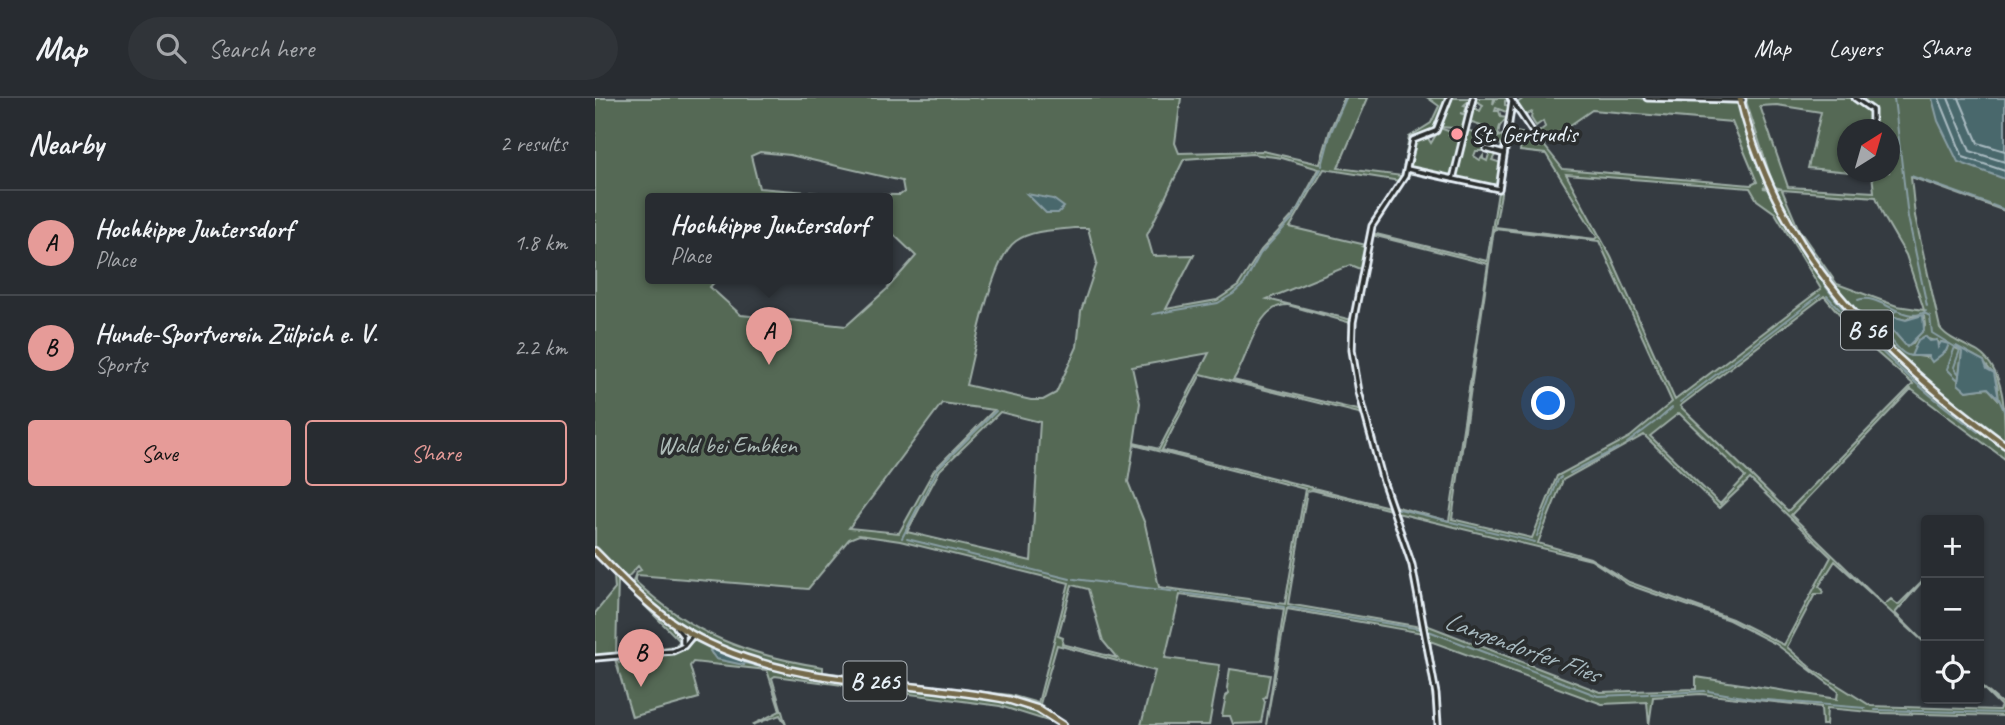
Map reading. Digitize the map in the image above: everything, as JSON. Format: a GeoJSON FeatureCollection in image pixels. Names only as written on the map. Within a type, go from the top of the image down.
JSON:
{"type":"FeatureCollection","features":[{"type":"Feature","properties":{"kind":"main road","name":"B 56"},"geometry":{"type":"LineString","coordinates":[[1742,99],[1756,150],[1772,187],[1808,254],[1853,314],[1901,364],[2005,445]]}},
{"type":"Feature","properties":{"kind":"main road","name":"B 265"},"geometry":{"type":"LineString","coordinates":[[595,551],[670,621],[737,657],[779,668],[1014,701],[1043,712],[1063,725]]}},
{"type":"Feature","properties":{"kind":"street"},"geometry":{"type":"LineString","coordinates":[[1438,725],[1436,694],[1413,569],[1383,481],[1359,392],[1352,351],[1353,321],[1372,226],[1407,169],[1413,140],[1419,134],[1436,131],[1449,98]]}},
{"type":"Feature","properties":{"kind":"street"},"geometry":{"type":"LineString","coordinates":[[1454,179],[1473,98]]}},
{"type":"Feature","properties":{"kind":"street"},"geometry":{"type":"LineString","coordinates":[[1647,98],[1742,99]]}},
{"type":"Feature","properties":{"kind":"street"},"geometry":{"type":"LineString","coordinates":[[1855,98],[1871,109],[1871,119]]}},
{"type":"Feature","properties":{"kind":"street"},"geometry":{"type":"LineString","coordinates":[[1407,169],[1499,190],[1511,100]]}},
{"type":"Feature","properties":{"kind":"street"},"geometry":{"type":"LineString","coordinates":[[1511,100],[1540,143]]}},
{"type":"Feature","properties":{"kind":"street"},"geometry":{"type":"LineString","coordinates":[[1486,149],[1504,153]]}},
{"type":"Feature","properties":{"kind":"street"},"geometry":{"type":"LineString","coordinates":[[670,621],[683,635],[683,643]]}},
{"type":"Feature","properties":{"kind":"street"},"geometry":{"type":"LineString","coordinates":[[680,649],[691,634]]}},
{"type":"Feature","properties":{"kind":"street"},"geometry":{"type":"LineString","coordinates":[[595,658],[680,649],[691,634]]}},
{"type":"Feature","properties":{"kind":"green space","name":"Wald bei Embken"},"geometry":{"type":"Polygon","coordinates":[[[595,98],[1181,98],[1175,143],[1179,153],[1263,151],[1320,164],[1330,130],[1344,98],[1368,98],[1338,168],[1402,176],[1409,137],[1431,123],[1439,106],[1428,98],[1447,98],[1435,130],[1413,137],[1403,176],[1400,181],[1324,169],[1290,227],[1366,245],[1371,223],[1393,191],[1372,223],[1367,246],[1363,247],[1366,249],[1356,297],[1352,358],[1391,510],[1307,491],[1288,604],[1421,627],[1412,571],[1436,696],[1437,725],[1423,633],[1287,609],[1266,725],[1284,609],[1180,595],[1165,658],[1220,665],[1209,725],[1141,725],[1155,671],[1057,645],[1040,704],[1068,725],[1039,704],[786,667],[733,653],[666,616],[632,585],[636,572],[641,570],[638,566],[626,579],[595,548],[595,98]],[[1252,154],[1184,159],[1147,235],[1153,256],[1194,255],[1166,309],[1217,300],[1238,286],[1261,250],[1295,213],[1319,169],[1282,158],[1252,154]],[[1088,228],[1022,237],[1007,251],[991,286],[966,385],[1031,400],[1043,400],[1056,393],[1077,347],[1081,311],[1097,263],[1088,228]],[[1350,265],[1267,299],[1352,320],[1360,269],[1350,265]],[[1288,305],[1277,307],[1268,313],[1254,334],[1233,380],[1362,411],[1350,356],[1351,323],[1288,305]],[[1209,353],[1132,367],[1140,403],[1134,443],[1159,449],[1209,353]],[[1201,374],[1162,450],[1389,507],[1363,414],[1201,374]],[[942,403],[849,528],[899,533],[934,470],[994,410],[942,403]],[[1000,412],[940,470],[907,532],[1031,561],[1040,422],[1000,412]],[[1134,445],[1128,482],[1145,524],[1159,587],[1285,604],[1305,489],[1134,445]],[[859,535],[849,539],[808,589],[637,575],[635,581],[678,616],[745,649],[823,667],[823,672],[1010,695],[1038,703],[1069,583],[900,541],[859,535]],[[1072,585],[1058,636],[1063,638],[1062,644],[1117,658],[1103,641],[1088,589],[1072,585]]]}},
{"type":"Feature","properties":{"kind":"green space"},"geometry":{"type":"Polygon","coordinates":[[[1450,98],[1472,98],[1464,105],[1470,107],[1468,113],[1466,109],[1464,114],[1460,113],[1468,116],[1463,135],[1453,128],[1441,127],[1450,98]]]}},
{"type":"Feature","properties":{"kind":"green space"},"geometry":{"type":"Polygon","coordinates":[[[1474,98],[1494,98],[1493,104],[1496,98],[1508,98],[1511,102],[1505,101],[1505,105],[1510,106],[1509,113],[1496,108],[1495,111],[1499,111],[1501,117],[1507,118],[1500,126],[1498,137],[1506,133],[1504,150],[1500,151],[1502,146],[1498,142],[1491,144],[1487,139],[1485,144],[1485,137],[1480,136],[1477,143],[1479,146],[1482,143],[1483,151],[1476,151],[1474,156],[1480,160],[1483,156],[1487,161],[1490,151],[1500,153],[1492,160],[1501,163],[1503,159],[1499,187],[1488,188],[1495,191],[1501,188],[1504,163],[1506,166],[1495,227],[1595,239],[1597,237],[1546,154],[1520,151],[1521,142],[1540,143],[1540,139],[1546,134],[1536,134],[1545,127],[1543,121],[1536,126],[1531,118],[1532,112],[1524,116],[1514,101],[1517,103],[1524,98],[1637,98],[1739,104],[1769,186],[1763,188],[1770,189],[1817,269],[1843,304],[1901,364],[2005,448],[2005,459],[1911,389],[1791,515],[1884,605],[1891,599],[1898,605],[1921,582],[1895,613],[1921,639],[1835,561],[1819,586],[1823,590],[1822,594],[1815,594],[1787,647],[1812,669],[1871,706],[1999,710],[2001,706],[1984,688],[2005,706],[2005,716],[1880,713],[1827,708],[1826,725],[1822,725],[1821,707],[1701,694],[1653,697],[1649,725],[1647,702],[1602,704],[1430,641],[1440,705],[1438,725],[1438,700],[1413,563],[1385,484],[1360,394],[1353,350],[1362,400],[1394,506],[1449,521],[1488,264],[1372,235],[1355,317],[1353,349],[1354,321],[1372,227],[1376,221],[1372,233],[1487,261],[1498,192],[1413,171],[1383,210],[1406,175],[1414,170],[1485,188],[1455,177],[1466,130],[1488,136],[1490,129],[1469,122],[1472,107],[1480,111],[1483,105],[1476,101],[1476,107],[1473,106],[1474,98]],[[1592,110],[1543,144],[1563,169],[1751,185],[1757,182],[1732,122],[1592,110]],[[1566,174],[1611,257],[1675,400],[1821,289],[1775,213],[1757,200],[1750,188],[1566,174]],[[1494,229],[1452,519],[1532,538],[1557,476],[1630,437],[1672,402],[1599,241],[1494,229]],[[1824,296],[1680,406],[1788,511],[1913,384],[1859,337],[1824,296]],[[1679,413],[1650,436],[1720,504],[1745,477],[1679,413]],[[1644,435],[1563,480],[1538,543],[1590,558],[1629,582],[1732,619],[1784,645],[1831,557],[1750,479],[1719,508],[1644,435]],[[1397,513],[1414,561],[1426,625],[1600,692],[1696,689],[1696,677],[1837,699],[1838,691],[1776,644],[1729,620],[1629,585],[1591,560],[1397,513]]]}},
{"type":"Feature","properties":{"kind":"green space"},"geometry":{"type":"Polygon","coordinates":[[[1745,98],[2005,98],[2005,211],[1911,177],[1915,216],[1940,328],[1952,339],[1978,352],[1994,369],[2002,392],[2005,442],[1937,389],[1874,331],[1820,265],[1796,229],[1776,189],[1782,189],[1775,187],[1745,98]],[[1782,190],[1799,230],[1837,284],[1897,306],[1924,310],[1906,255],[1876,197],[1782,190]],[[1912,316],[1906,320],[1895,317],[1887,324],[1906,345],[1913,343],[1925,325],[1924,316],[1912,316]],[[1928,339],[1912,355],[1930,358],[1946,351],[1948,344],[1941,342],[1938,347],[1938,342],[1928,339]],[[1955,348],[1962,351],[1958,383],[1966,391],[1988,388],[1998,399],[1996,381],[1987,366],[1972,355],[1955,348]]]}},
{"type":"Feature","properties":{"kind":"green space"},"geometry":{"type":"Polygon","coordinates":[[[1440,128],[1459,138],[1458,144],[1461,145],[1452,177],[1412,168],[1409,164],[1413,141],[1426,135],[1431,143],[1440,128]]]}},
{"type":"Feature","properties":{"kind":"green space"},"geometry":{"type":"Polygon","coordinates":[[[1509,131],[1522,133],[1521,142],[1508,140],[1509,131]]]}},
{"type":"Feature","properties":{"kind":"green space"},"geometry":{"type":"Polygon","coordinates":[[[1393,516],[1408,553],[1409,561],[1393,516]]]}},
{"type":"Feature","properties":{"kind":"green space"},"geometry":{"type":"Polygon","coordinates":[[[595,553],[681,634],[681,643],[678,648],[595,657],[595,613],[615,589],[614,576],[595,553]],[[618,579],[616,654],[675,646],[680,641],[618,579]]]}},
{"type":"Feature","properties":{"kind":"green space"},"geometry":{"type":"Polygon","coordinates":[[[694,640],[709,646],[712,654],[745,662],[712,650],[711,647],[768,669],[1010,702],[1038,711],[1061,725],[1000,706],[775,676],[772,678],[786,725],[780,715],[752,725],[780,711],[767,670],[693,662],[690,666],[699,698],[632,717],[615,659],[595,660],[615,658],[619,663],[627,657],[657,654],[660,658],[662,654],[679,651],[694,640]]]}},
{"type":"Feature","properties":{"kind":"green space"},"geometry":{"type":"Polygon","coordinates":[[[1230,669],[1270,675],[1266,697],[1263,698],[1265,702],[1261,723],[1233,724],[1230,716],[1222,716],[1229,693],[1227,688],[1230,669]]]}},
{"type":"Feature","properties":{"kind":"water"},"geometry":{"type":"Polygon","coordinates":[[[1932,98],[2005,98],[2005,179],[1958,162],[1938,121],[1932,98]]]}},
{"type":"Feature","properties":{"kind":"water"},"geometry":{"type":"Polygon","coordinates":[[[1027,194],[1053,199],[1064,207],[1058,213],[1046,213],[1027,194]]]}},
{"type":"Feature","properties":{"kind":"water"},"geometry":{"type":"Polygon","coordinates":[[[1923,315],[1924,330],[1907,347],[1887,324],[1895,317],[1906,320],[1923,315]]]}},
{"type":"Feature","properties":{"kind":"water"},"geometry":{"type":"Polygon","coordinates":[[[1925,336],[1930,341],[1937,340],[1938,347],[1941,342],[1949,344],[1946,351],[1932,362],[1928,356],[1911,356],[1918,340],[1925,336]]]}},
{"type":"Feature","properties":{"kind":"water"},"geometry":{"type":"Polygon","coordinates":[[[1956,346],[1984,361],[1987,369],[1994,373],[1999,399],[1988,388],[1966,391],[1958,384],[1962,352],[1956,346]]]}},
{"type":"Feature","properties":{"kind":"water"},"geometry":{"type":"Polygon","coordinates":[[[713,649],[745,662],[744,665],[716,659],[710,651],[713,649]]]}},
{"type":"Feature","properties":{"kind":"waterway"},"geometry":{"type":"LineString","coordinates":[[1322,166],[1331,132],[1346,98]]}},
{"type":"Feature","properties":{"kind":"waterway"},"geometry":{"type":"LineString","coordinates":[[1894,98],[1908,217],[1927,306]]}},
{"type":"Feature","properties":{"kind":"waterway"},"geometry":{"type":"LineString","coordinates":[[1153,314],[1218,303],[1233,294],[1244,284],[1260,254],[1292,219],[1321,169]]}},
{"type":"Feature","properties":{"kind":"waterway"},"geometry":{"type":"LineString","coordinates":[[1911,176],[1989,204]]}},
{"type":"Feature","properties":{"kind":"waterway"},"geometry":{"type":"LineString","coordinates":[[1992,205],[2005,210]]}},
{"type":"Feature","properties":{"kind":"waterway"},"geometry":{"type":"LineString","coordinates":[[1779,210],[1818,276],[1865,334],[1918,385],[1978,432]]}},
{"type":"Feature","properties":{"kind":"waterway"},"geometry":{"type":"LineString","coordinates":[[1804,240],[1840,291],[1873,329],[1876,326],[1881,329],[1901,351],[1911,356]]}},
{"type":"Feature","properties":{"kind":"waterway"},"geometry":{"type":"LineString","coordinates":[[1680,402],[1820,295]]}},
{"type":"Feature","properties":{"kind":"waterway"},"geometry":{"type":"LineString","coordinates":[[1827,296],[1864,336]]}},
{"type":"Feature","properties":{"kind":"waterway"},"geometry":{"type":"LineString","coordinates":[[1858,300],[1875,300],[1909,314],[1918,315],[1926,311]]}},
{"type":"Feature","properties":{"kind":"waterway"},"geometry":{"type":"LineString","coordinates":[[1880,322],[1896,311]]}},
{"type":"Feature","properties":{"kind":"waterway"},"geometry":{"type":"LineString","coordinates":[[1924,313],[1930,316],[1932,333],[1955,347],[1947,369],[1957,379]]}},
{"type":"Feature","properties":{"kind":"waterway"},"geometry":{"type":"LineString","coordinates":[[1958,373],[1954,367],[1960,350]]}},
{"type":"Feature","properties":{"kind":"waterway"},"geometry":{"type":"LineString","coordinates":[[1999,399],[2005,413]]}},
{"type":"Feature","properties":{"kind":"waterway"},"geometry":{"type":"LineString","coordinates":[[1657,421],[1672,408]]}},
{"type":"Feature","properties":{"kind":"waterway"},"geometry":{"type":"LineString","coordinates":[[902,538],[938,468],[996,411]]}},
{"type":"Feature","properties":{"kind":"waterway"},"geometry":{"type":"LineString","coordinates":[[1627,443],[1655,422]]}},
{"type":"Feature","properties":{"kind":"waterway"},"geometry":{"type":"LineString","coordinates":[[1570,473],[1618,448]]}},
{"type":"Feature","properties":{"kind":"waterway"},"geometry":{"type":"LineString","coordinates":[[1537,536],[1558,480]]}},
{"type":"Feature","properties":{"kind":"waterway"},"geometry":{"type":"LineString","coordinates":[[1395,508],[1449,521]]}},
{"type":"Feature","properties":{"kind":"waterway"},"geometry":{"type":"LineString","coordinates":[[1451,522],[1535,542]]}},
{"type":"Feature","properties":{"kind":"waterway"},"geometry":{"type":"LineString","coordinates":[[907,539],[1070,579]]}},
{"type":"Feature","properties":{"kind":"waterway"},"geometry":{"type":"LineString","coordinates":[[1074,579],[1178,592]]}},
{"type":"Feature","properties":{"kind":"waterway"},"geometry":{"type":"LineString","coordinates":[[1182,593],[1284,607]]}},
{"type":"Feature","properties":{"kind":"waterway","name":"Langendorfer Flies"},"geometry":{"type":"LineString","coordinates":[[1288,607],[1421,629]]}},
{"type":"Feature","properties":{"kind":"waterway","name":"Langendorfer Flies"},"geometry":{"type":"LineString","coordinates":[[1426,630],[1598,696],[1648,694]]}},
{"type":"Feature","properties":{"kind":"waterway"},"geometry":{"type":"LineString","coordinates":[[638,652],[671,649],[680,643]]}},
{"type":"Feature","properties":{"kind":"waterway"},"geometry":{"type":"LineString","coordinates":[[595,660],[615,659]]}},
{"type":"Feature","properties":{"kind":"waterway"},"geometry":{"type":"LineString","coordinates":[[745,663],[765,668]]}},
{"type":"Feature","properties":{"kind":"waterway"},"geometry":{"type":"LineString","coordinates":[[773,670],[790,672]]}},
{"type":"Feature","properties":{"kind":"waterway","name":"Langendorfer Flies"},"geometry":{"type":"LineString","coordinates":[[1651,694],[1705,691]]}},
{"type":"Feature","properties":{"kind":"waterway","name":"Langendorfer Flies"},"geometry":{"type":"LineString","coordinates":[[1708,691],[1755,699],[1865,708]]}},
{"type":"Feature","properties":{"kind":"waterway","name":"Langendorfer Flies"},"geometry":{"type":"LineString","coordinates":[[1875,710],[2005,713]]}},
{"type":"Feature","properties":{"kind":"place","name":"St. Gertrudis"},"geometry":{"type":"Point","coordinates":[1457,134]}},
{"type":"Feature","properties":{"kind":"place","name":"Hochkippe Juntersdorf"},"geometry":{"type":"Point","coordinates":[769,365]}},
{"type":"Feature","properties":{"kind":"place","name":"Hunde-Sportverein Zülpich e. V."},"geometry":{"type":"Point","coordinates":[641,687]}}]}
